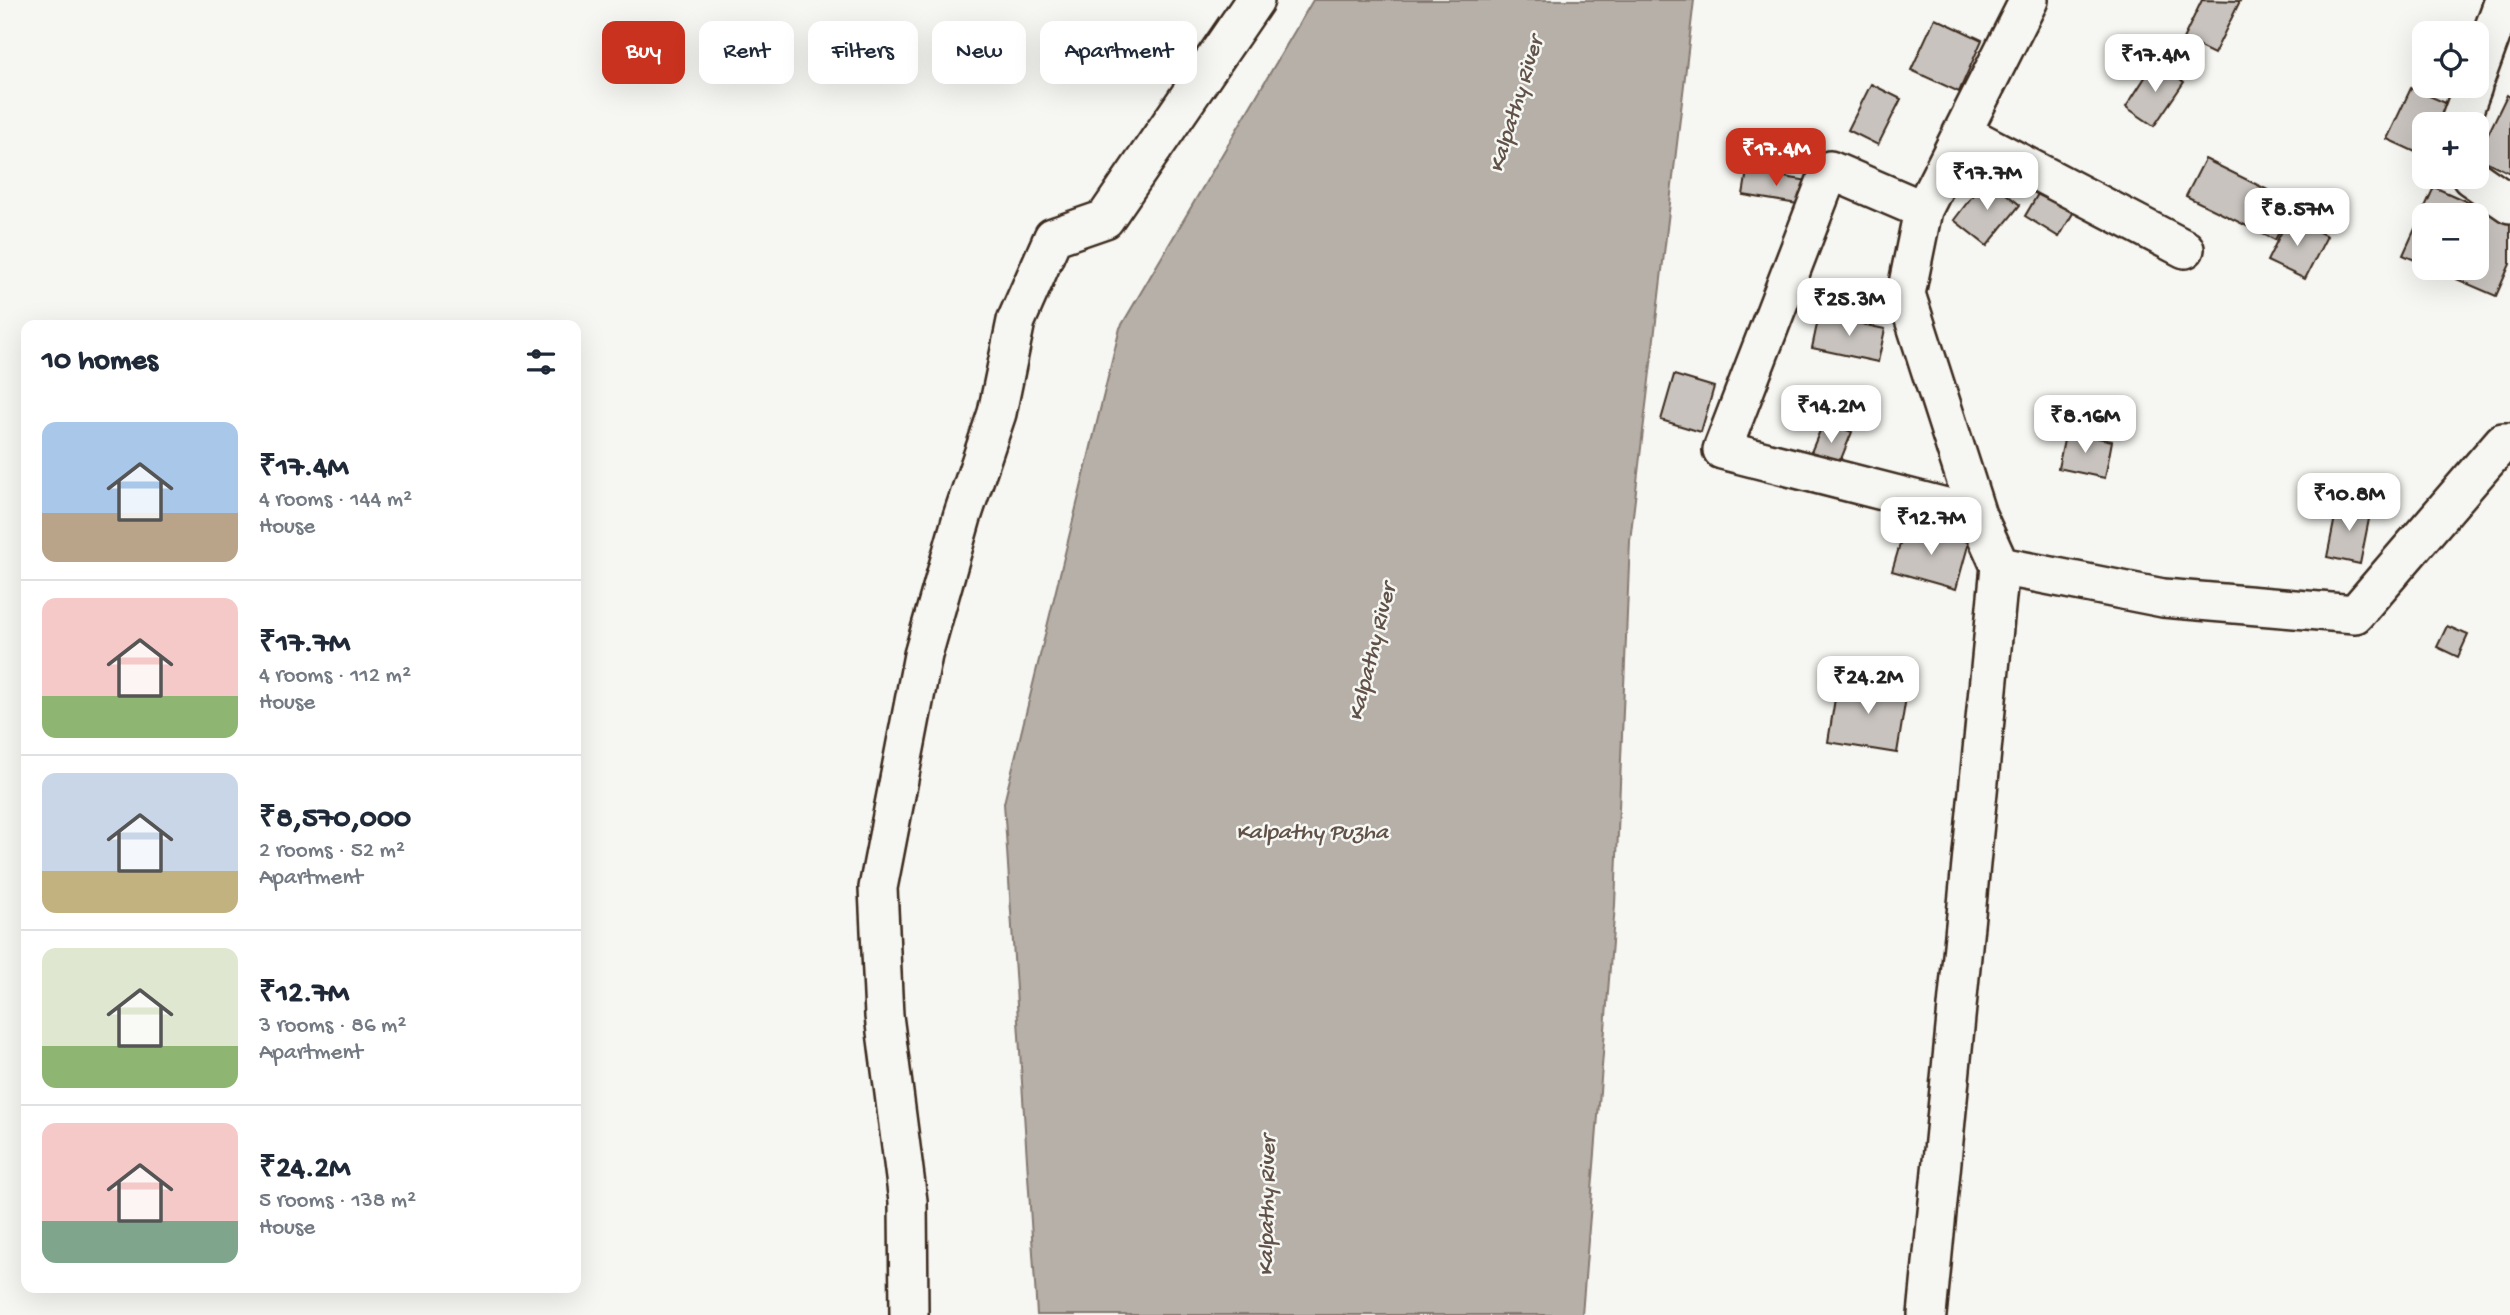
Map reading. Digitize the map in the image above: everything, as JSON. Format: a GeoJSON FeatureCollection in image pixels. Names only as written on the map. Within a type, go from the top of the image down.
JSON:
{"type":"FeatureCollection","features":[{"type":"Feature","properties":{"kind":"street"},"geometry":{"type":"LineString","coordinates":[[909,1315],[908,1201],[884,1016],[878,888],[923,654],[962,517],[997,413],[1016,321],[1053,237],[1105,219],[1255,0]]}},
{"type":"Feature","properties":{"kind":"street"},"geometry":{"type":"LineString","coordinates":[[1927,1315],[2000,566],[1977,515],[1906,293],[1923,210],[2029,0]]}},
{"type":"Feature","properties":{"kind":"street"},"geometry":{"type":"LineString","coordinates":[[2489,41],[2504,0]]}},
{"type":"Feature","properties":{"kind":"street"},"geometry":{"type":"LineString","coordinates":[[1963,134],[2185,249]]}},
{"type":"Feature","properties":{"kind":"street"},"geometry":{"type":"LineString","coordinates":[[1923,210],[1830,170],[1722,450],[1977,515]]}},
{"type":"Feature","properties":{"kind":"street"},"geometry":{"type":"LineString","coordinates":[[2488,189],[2510,204]]}},
{"type":"Feature","properties":{"kind":"street"},"geometry":{"type":"LineString","coordinates":[[2000,566],[2163,598],[2355,614],[2503,442],[2510,442]]}},
{"type":"Feature","properties":{"kind":"water","name":"Kalpathy Puzha"},"geometry":{"type":"Polygon","coordinates":[[[1313,0],[1694,0],[1630,541],[1615,905],[1582,1315],[1037,1315],[1004,803],[1120,328],[1313,0]]]}},
{"type":"Feature","properties":{"kind":"building"},"geometry":{"type":"Polygon","coordinates":[[[2202,0],[2240,1],[2214,54],[2183,39],[2202,0]]]}},
{"type":"Feature","properties":{"kind":"building"},"geometry":{"type":"Polygon","coordinates":[[[1935,18],[1982,40],[1959,92],[1911,70],[1935,18]]]}},
{"type":"Feature","properties":{"kind":"building"},"geometry":{"type":"Polygon","coordinates":[[[2155,62],[2184,82],[2154,126],[2126,107],[2155,62]]]}},
{"type":"Feature","properties":{"kind":"building"},"geometry":{"type":"Polygon","coordinates":[[[1871,84],[1901,99],[1878,145],[1848,130],[1871,84]]]}},
{"type":"Feature","properties":{"kind":"building"},"geometry":{"type":"Polygon","coordinates":[[[2411,88],[2412,98],[2434,98],[2448,104],[2444,112],[2412,112],[2412,150],[2387,139],[2411,88]]]}},
{"type":"Feature","properties":{"kind":"building"},"geometry":{"type":"Polygon","coordinates":[[[2507,95],[2510,97],[2510,173],[2489,163],[2489,132],[2507,95]]]}},
{"type":"Feature","properties":{"kind":"building"},"geometry":{"type":"Polygon","coordinates":[[[2205,159],[2294,203],[2275,240],[2186,196],[2205,159]]]}},
{"type":"Feature","properties":{"kind":"building"},"geometry":{"type":"Polygon","coordinates":[[[1747,171],[1809,181],[1804,205],[1743,195],[1747,171]]]}},
{"type":"Feature","properties":{"kind":"building"},"geometry":{"type":"Polygon","coordinates":[[[1986,178],[2020,205],[1987,246],[1954,220],[1986,178]]]}},
{"type":"Feature","properties":{"kind":"building"},"geometry":{"type":"Polygon","coordinates":[[[2042,187],[2076,208],[2059,237],[2025,216],[2042,187]]]}},
{"type":"Feature","properties":{"kind":"building"},"geometry":{"type":"Polygon","coordinates":[[[2433,189],[2438,189],[2470,203],[2427,203],[2433,189]]]}},
{"type":"Feature","properties":{"kind":"building"},"geometry":{"type":"Polygon","coordinates":[[[2489,212],[2510,221],[2510,264],[2496,296],[2459,280],[2489,280],[2489,212]]]}},
{"type":"Feature","properties":{"kind":"building"},"geometry":{"type":"Polygon","coordinates":[[[2289,217],[2327,236],[2305,279],[2267,261],[2289,217]]]}},
{"type":"Feature","properties":{"kind":"building"},"geometry":{"type":"Polygon","coordinates":[[[2412,235],[2412,259],[2403,255],[2412,235]]]}},
{"type":"Feature","properties":{"kind":"building"},"geometry":{"type":"Polygon","coordinates":[[[1819,315],[1885,329],[1878,362],[1812,348],[1819,315]]]}},
{"type":"Feature","properties":{"kind":"building"},"geometry":{"type":"Polygon","coordinates":[[[1674,375],[1714,387],[1701,432],[1661,420],[1674,375]]]}},
{"type":"Feature","properties":{"kind":"building"},"geometry":{"type":"Polygon","coordinates":[[[1824,421],[1852,432],[1837,469],[1809,457],[1824,421]]]}},
{"type":"Feature","properties":{"kind":"building"},"geometry":{"type":"Polygon","coordinates":[[[2066,431],[2112,441],[2105,478],[2058,468],[2066,431]]]}},
{"type":"Feature","properties":{"kind":"building"},"geometry":{"type":"Polygon","coordinates":[[[2338,502],[2371,509],[2360,564],[2327,557],[2338,502]]]}},
{"type":"Feature","properties":{"kind":"building"},"geometry":{"type":"Polygon","coordinates":[[[1906,524],[1969,542],[1956,589],[1892,571],[1906,524]]]}},
{"type":"Feature","properties":{"kind":"building"},"geometry":{"type":"Polygon","coordinates":[[[2447,626],[2468,635],[2458,657],[2437,647],[2447,626]]]}},
{"type":"Feature","properties":{"kind":"building"},"geometry":{"type":"Polygon","coordinates":[[[1838,680],[1907,691],[1897,753],[1828,742],[1838,680]]]}},
{"type":"Feature","properties":{"kind":"water label","name":"Kalpathy River"},"geometry":{"type":"Point","coordinates":[1514,104]}},
{"type":"Feature","properties":{"kind":"water label","name":"Kalpathy River"},"geometry":{"type":"Point","coordinates":[1370,652]}},
{"type":"Feature","properties":{"kind":"water label","name":"Kalpathy River"},"geometry":{"type":"Point","coordinates":[1265,1206]}}]}
